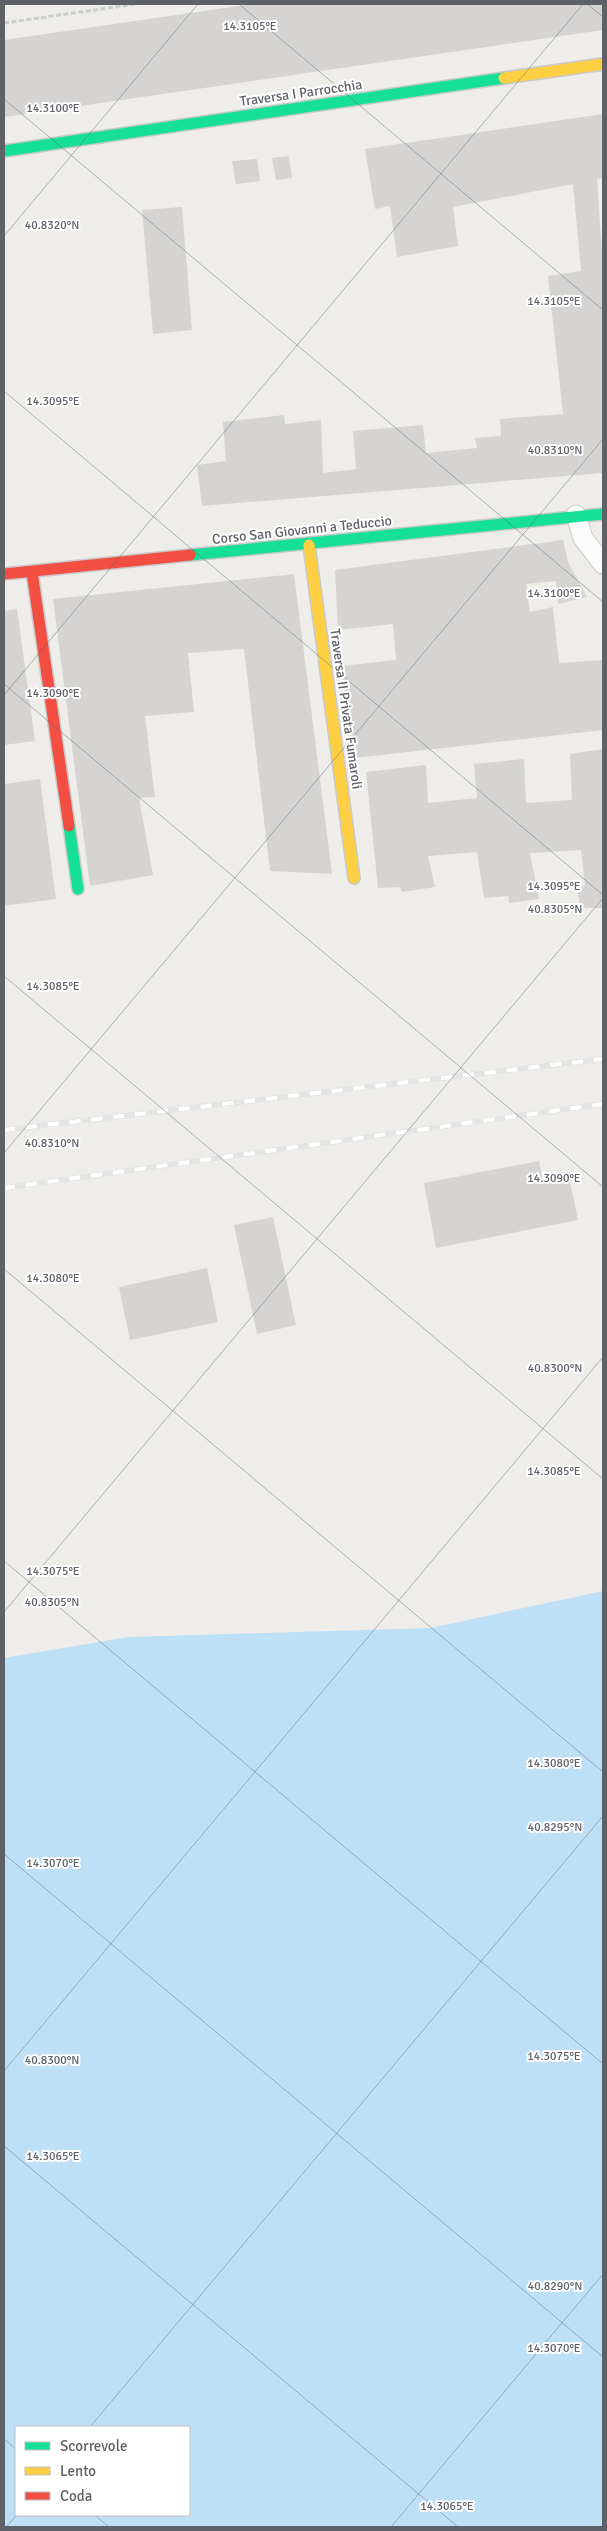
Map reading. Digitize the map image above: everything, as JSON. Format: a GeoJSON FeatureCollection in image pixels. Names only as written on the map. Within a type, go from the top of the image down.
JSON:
{"type":"FeatureCollection","features":[{"type":"Feature","properties":{"kind":"street","name":"Traversa I Parrocchia"},"geometry":{"type":"LineString","coordinates":[[4,151],[603,64]]}},
{"type":"Feature","properties":{"kind":"street","name":"Corso San Giovanni a Teduccio"},"geometry":{"type":"LineString","coordinates":[[4,574],[309,545],[576,515],[603,514]]}},
{"type":"Feature","properties":{"kind":"street","name":"Traversa II Privata Fumaroli"},"geometry":{"type":"LineString","coordinates":[[309,545],[354,878]]}},
{"type":"Feature","properties":{"kind":"street"},"geometry":{"type":"LineString","coordinates":[[32,572],[78,889]]}},
{"type":"Feature","properties":{"kind":"lane"},"geometry":{"type":"LineString","coordinates":[[576,515],[583,538],[603,564]]}},
{"type":"Feature","properties":{"kind":"path"},"geometry":{"type":"LineString","coordinates":[[4,23],[136,4]]}},
{"type":"Feature","properties":{"kind":"water"},"geometry":{"type":"Polygon","coordinates":[[[603,1591],[603,2527],[4,2527],[4,1658],[128,1637],[430,1628],[603,1591]]]}},
{"type":"Feature","properties":{"kind":"building"},"geometry":{"type":"Polygon","coordinates":[[[252,4],[603,4],[603,30],[4,117],[4,40],[252,4]]]}},
{"type":"Feature","properties":{"kind":"building"},"geometry":{"type":"Polygon","coordinates":[[[603,114],[603,178],[597,179],[603,269],[603,473],[202,506],[197,465],[226,461],[223,422],[284,415],[285,424],[321,420],[323,473],[356,469],[353,431],[423,425],[426,453],[477,448],[475,438],[501,436],[500,419],[563,414],[548,276],[581,271],[573,184],[453,207],[458,246],[397,257],[390,206],[375,209],[365,149],[603,114]]]}},
{"type":"Feature","properties":{"kind":"building"},"geometry":{"type":"Polygon","coordinates":[[[289,156],[292,178],[276,180],[272,158],[289,156]]]}},
{"type":"Feature","properties":{"kind":"building"},"geometry":{"type":"Polygon","coordinates":[[[257,159],[260,181],[236,184],[232,161],[257,159]]]}},
{"type":"Feature","properties":{"kind":"building"},"geometry":{"type":"Polygon","coordinates":[[[182,207],[192,330],[153,334],[142,210],[182,207]]]}},
{"type":"Feature","properties":{"kind":"building"},"geometry":{"type":"Polygon","coordinates":[[[563,540],[568,562],[587,597],[558,604],[556,581],[526,584],[530,612],[553,607],[559,663],[603,660],[603,730],[354,758],[341,666],[396,660],[393,624],[338,630],[335,570],[563,540]]]}},
{"type":"Feature","properties":{"kind":"building"},"geometry":{"type":"Polygon","coordinates":[[[294,574],[332,874],[270,871],[244,649],[188,653],[194,712],[145,716],[155,797],[139,798],[153,875],[90,886],[53,599],[294,574]]]}},
{"type":"Feature","properties":{"kind":"building"},"geometry":{"type":"Polygon","coordinates":[[[17,609],[35,741],[4,745],[4,611],[17,609]]]}},
{"type":"Feature","properties":{"kind":"building"},"geometry":{"type":"Polygon","coordinates":[[[603,749],[603,908],[580,908],[577,888],[585,886],[581,850],[530,853],[539,899],[509,903],[508,896],[484,898],[477,852],[428,856],[435,887],[402,892],[400,887],[378,888],[366,772],[426,765],[428,803],[477,798],[474,764],[524,759],[526,803],[572,800],[570,754],[603,749]]]}},
{"type":"Feature","properties":{"kind":"building"},"geometry":{"type":"Polygon","coordinates":[[[40,779],[56,899],[4,906],[4,784],[40,779]]]}},
{"type":"Feature","properties":{"kind":"building"},"geometry":{"type":"Polygon","coordinates":[[[539,1161],[543,1181],[569,1176],[578,1220],[436,1248],[424,1183],[539,1161]]]}},
{"type":"Feature","properties":{"kind":"building"},"geometry":{"type":"Polygon","coordinates":[[[273,1217],[296,1325],[257,1334],[234,1225],[273,1217]]]}},
{"type":"Feature","properties":{"kind":"building"},"geometry":{"type":"Polygon","coordinates":[[[207,1268],[218,1322],[130,1340],[119,1287],[207,1268]]]}},
{"type":"Feature","properties":{"kind":"railway"},"geometry":{"type":"LineString","coordinates":[[4,1130],[603,1059]]}},
{"type":"Feature","properties":{"kind":"railway"},"geometry":{"type":"LineString","coordinates":[[4,1188],[603,1104]]}},
{"type":"Feature","properties":{"kind":"traffic: fast"},"geometry":{"type":"LineString","coordinates":[[4,151],[504,78]]}},
{"type":"Feature","properties":{"kind":"traffic: fast"},"geometry":{"type":"LineString","coordinates":[[190,555],[603,514]]}},
{"type":"Feature","properties":{"kind":"traffic: fast"},"geometry":{"type":"LineString","coordinates":[[69,826],[78,889]]}},
{"type":"Feature","properties":{"kind":"traffic: slow"},"geometry":{"type":"LineString","coordinates":[[504,78],[603,64]]}},
{"type":"Feature","properties":{"kind":"traffic: slow"},"geometry":{"type":"LineString","coordinates":[[309,545],[354,878]]}},
{"type":"Feature","properties":{"kind":"traffic: jam"},"geometry":{"type":"LineString","coordinates":[[4,574],[190,555]]}},
{"type":"Feature","properties":{"kind":"traffic: jam"},"geometry":{"type":"LineString","coordinates":[[32,572],[69,826]]}}]}
